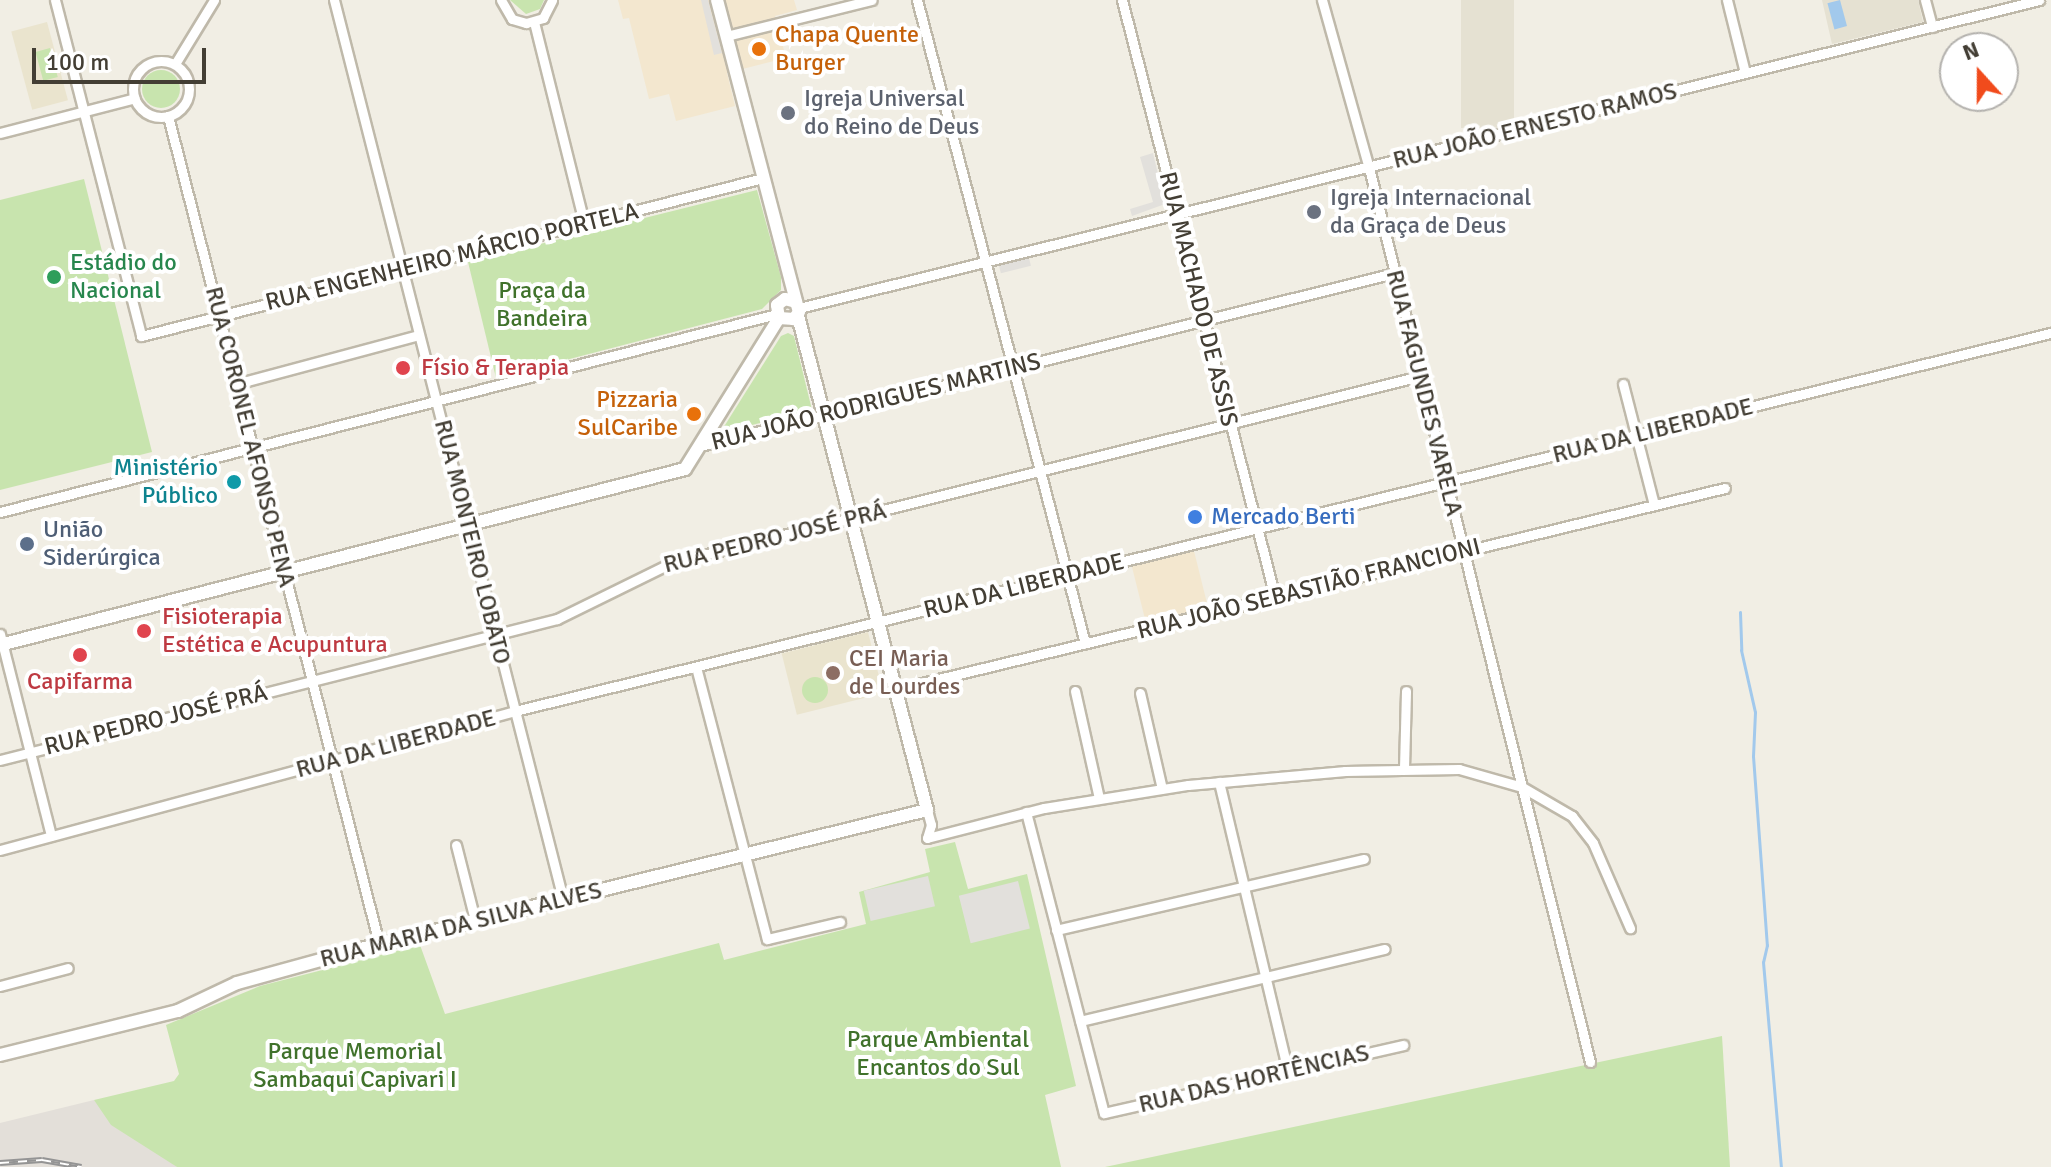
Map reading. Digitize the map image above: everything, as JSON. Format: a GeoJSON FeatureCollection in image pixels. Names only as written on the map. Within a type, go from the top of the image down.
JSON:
{"type":"FeatureCollection","features":[{"type":"Feature","properties":{"kind":"street"},"geometry":{"type":"LineString","coordinates":[[55,0],[83,111]]}},
{"type":"Feature","properties":{"kind":"street"},"geometry":{"type":"LineString","coordinates":[[175,64],[214,0]]}},
{"type":"Feature","properties":{"kind":"street","name":"RUA MONTEIRO LOBATO"},"geometry":{"type":"LineString","coordinates":[[334,0],[563,899]]}},
{"type":"Feature","properties":{"kind":"street"},"geometry":{"type":"LineString","coordinates":[[501,0],[512,19],[534,22],[549,11],[552,0]]}},
{"type":"Feature","properties":{"kind":"street"},"geometry":{"type":"LineString","coordinates":[[717,0],[893,690],[931,825],[927,838],[1026,812],[1162,789],[1404,768],[1459,769],[1522,787],[1559,805],[1585,830],[1618,891],[1630,928]]}},
{"type":"Feature","properties":{"kind":"street"},"geometry":{"type":"LineString","coordinates":[[726,36],[872,0]]}},
{"type":"Feature","properties":{"kind":"street"},"geometry":{"type":"LineString","coordinates":[[917,0],[1085,643]]}},
{"type":"Feature","properties":{"kind":"street","name":"RUA MACHADO DE ASSIS"},"geometry":{"type":"LineString","coordinates":[[1122,0],[1275,597]]}},
{"type":"Feature","properties":{"kind":"street","name":"RUA FAGUNDES VARELA"},"geometry":{"type":"LineString","coordinates":[[1322,0],[1369,168],[1446,482],[1466,551],[1590,1062]]}},
{"type":"Feature","properties":{"kind":"street"},"geometry":{"type":"LineString","coordinates":[[1727,0],[1745,73]]}},
{"type":"Feature","properties":{"kind":"street"},"geometry":{"type":"LineString","coordinates":[[1925,0],[1932,27]]}},
{"type":"Feature","properties":{"kind":"street","name":"RUA JOÃO ERNESTO RAMOS"},"geometry":{"type":"LineString","coordinates":[[798,309],[2039,0]]}},
{"type":"Feature","properties":{"kind":"street"},"geometry":{"type":"LineString","coordinates":[[534,22],[584,223]]}},
{"type":"Feature","properties":{"kind":"street"},"geometry":{"type":"LineString","coordinates":[[162,61],[175,64],[185,75],[189,92],[181,108],[168,116],[150,114],[135,98],[135,80],[146,66],[162,61]]}},
{"type":"Feature","properties":{"kind":"street"},"geometry":{"type":"LineString","coordinates":[[0,133],[135,98]]}},
{"type":"Feature","properties":{"kind":"street","name":"RUA ENGENHEIRO MÁRCIO PORTELA"},"geometry":{"type":"LineString","coordinates":[[83,111],[141,336],[763,178]]}},
{"type":"Feature","properties":{"kind":"street","name":"RUA CORONEL AFONSO PENA"},"geometry":{"type":"LineString","coordinates":[[168,116],[379,944]]}},
{"type":"Feature","properties":{"kind":"street","name":"RUA JOÃO RODRIGUES MARTINS"},"geometry":{"type":"LineString","coordinates":[[1,641],[685,469],[700,446],[1394,273]]}},
{"type":"Feature","properties":{"kind":"street"},"geometry":{"type":"LineString","coordinates":[[700,446],[779,311],[789,280]]}},
{"type":"Feature","properties":{"kind":"street"},"geometry":{"type":"LineString","coordinates":[[779,311],[790,321],[798,309]]}},
{"type":"Feature","properties":{"kind":"street"},"geometry":{"type":"LineString","coordinates":[[0,512],[779,311],[798,309]]}},
{"type":"Feature","properties":{"kind":"street","name":"RUA DA LIBERDADE"},"geometry":{"type":"LineString","coordinates":[[0,850],[515,711],[2051,333]]}},
{"type":"Feature","properties":{"kind":"street"},"geometry":{"type":"LineString","coordinates":[[236,384],[419,335]]}},
{"type":"Feature","properties":{"kind":"street","name":"RUA PEDRO JOSÉ PRÁ"},"geometry":{"type":"LineString","coordinates":[[0,760],[569,615],[658,567],[1420,376]]}},
{"type":"Feature","properties":{"kind":"street"},"geometry":{"type":"LineString","coordinates":[[1623,384],[1654,505]]}},
{"type":"Feature","properties":{"kind":"street","name":"RUA JOÃO SEBASTIÃO FRANCIONI"},"geometry":{"type":"LineString","coordinates":[[893,690],[1725,488]]}},
{"type":"Feature","properties":{"kind":"street"},"geometry":{"type":"LineString","coordinates":[[1,641],[51,836]]}},
{"type":"Feature","properties":{"kind":"street"},"geometry":{"type":"LineString","coordinates":[[696,667],[767,939],[840,922]]}},
{"type":"Feature","properties":{"kind":"street"},"geometry":{"type":"LineString","coordinates":[[1075,691],[1099,798]]}},
{"type":"Feature","properties":{"kind":"street"},"geometry":{"type":"LineString","coordinates":[[1404,768],[1406,691]]}},
{"type":"Feature","properties":{"kind":"street"},"geometry":{"type":"LineString","coordinates":[[1140,693],[1162,789]]}},
{"type":"Feature","properties":{"kind":"street"},"geometry":{"type":"LineString","coordinates":[[1219,782],[1288,1072]]}},
{"type":"Feature","properties":{"kind":"street","name":"RUA MARIA DA SILVA ALVES"},"geometry":{"type":"LineString","coordinates":[[0,1055],[178,1011],[237,983],[379,944],[927,810]]}},
{"type":"Feature","properties":{"kind":"street"},"geometry":{"type":"LineString","coordinates":[[1026,812],[1080,1021],[1385,949]]}},
{"type":"Feature","properties":{"kind":"street"},"geometry":{"type":"LineString","coordinates":[[931,825],[942,834]]}},
{"type":"Feature","properties":{"kind":"street"},"geometry":{"type":"LineString","coordinates":[[456,845],[475,920]]}},
{"type":"Feature","properties":{"kind":"street"},"geometry":{"type":"LineString","coordinates":[[1056,930],[1364,859]]}},
{"type":"Feature","properties":{"kind":"street"},"geometry":{"type":"LineString","coordinates":[[0,986],[68,968]]}},
{"type":"Feature","properties":{"kind":"street","name":"RUA DAS HORTÊNCIAS"},"geometry":{"type":"LineString","coordinates":[[1080,1021],[1104,1113],[1403,1045]]}},
{"type":"Feature","properties":{"kind":"shaded area"},"geometry":{"type":"Polygon","coordinates":[[[618,0],[794,0],[797,10],[775,16],[786,58],[727,73],[735,106],[676,121],[669,94],[649,99],[629,18],[623,19],[618,0]]]}},
{"type":"Feature","properties":{"kind":"shaded area"},"geometry":{"type":"Polygon","coordinates":[[[701,0],[708,0],[722,53],[714,55],[701,0]]]}},
{"type":"Feature","properties":{"kind":"shaded area"},"geometry":{"type":"Polygon","coordinates":[[[1461,0],[1514,0],[1514,128],[1461,128],[1461,0]]]}},
{"type":"Feature","properties":{"kind":"shaded area"},"geometry":{"type":"Polygon","coordinates":[[[1822,0],[1918,0],[1923,22],[1832,44],[1822,0]]]}},
{"type":"Feature","properties":{"kind":"shaded area"},"geometry":{"type":"Polygon","coordinates":[[[47,22],[68,100],[32,110],[11,32],[47,22]]]}},
{"type":"Feature","properties":{"kind":"shaded area"},"geometry":{"type":"Polygon","coordinates":[[[1153,153],[1165,204],[1132,216],[1130,209],[1153,202],[1140,157],[1153,153]]]}},
{"type":"Feature","properties":{"kind":"shaded area"},"geometry":{"type":"Polygon","coordinates":[[[1029,258],[1031,266],[1001,273],[999,265],[1029,258]]]}},
{"type":"Feature","properties":{"kind":"shaded area"},"geometry":{"type":"Polygon","coordinates":[[[1194,551],[1209,610],[1147,626],[1132,566],[1194,551]]]}},
{"type":"Feature","properties":{"kind":"shaded area","name":"CEI Maria de Lourdes"},"geometry":{"type":"Polygon","coordinates":[[[868,632],[883,693],[797,715],[782,654],[868,632]]]}},
{"type":"Feature","properties":{"kind":"shaded area"},"geometry":{"type":"Polygon","coordinates":[[[928,876],[935,906],[871,921],[864,891],[928,876]]]}},
{"type":"Feature","properties":{"kind":"shaded area"},"geometry":{"type":"Polygon","coordinates":[[[1018,881],[1030,929],[971,943],[959,896],[1018,881]]]}},
{"type":"Feature","properties":{"kind":"shaded area"},"geometry":{"type":"Polygon","coordinates":[[[94,1100],[177,1167],[0,1167],[0,1123],[94,1100]]]}},
{"type":"Feature","properties":{"kind":"green space"},"geometry":{"type":"Polygon","coordinates":[[[510,0],[544,0],[540,9],[526,14],[510,0]]]}},
{"type":"Feature","properties":{"kind":"green space"},"geometry":{"type":"Polygon","coordinates":[[[50,48],[58,77],[43,81],[36,52],[50,48]]]}},
{"type":"Feature","properties":{"kind":"green space"},"geometry":{"type":"Polygon","coordinates":[[[161,70],[174,76],[180,89],[174,102],[161,108],[148,102],[142,89],[148,76],[161,70]]]}},
{"type":"Feature","properties":{"kind":"green space","name":"Estádio do Nacional"},"geometry":{"type":"Polygon","coordinates":[[[84,179],[152,452],[0,490],[0,200],[84,179]]]}},
{"type":"Feature","properties":{"kind":"green space","name":"Praça da Bandeira"},"geometry":{"type":"Polygon","coordinates":[[[757,190],[781,277],[781,290],[762,309],[496,378],[468,262],[757,190]]]}},
{"type":"Feature","properties":{"kind":"green space"},"geometry":{"type":"Polygon","coordinates":[[[788,333],[794,336],[812,410],[720,433],[781,336],[788,333]]]}},
{"type":"Feature","properties":{"kind":"green space"},"geometry":{"type":"Polygon","coordinates":[[[815,677],[824,681],[828,690],[824,699],[815,703],[806,699],[802,690],[806,681],[815,677]]]}},
{"type":"Feature","properties":{"kind":"green space"},"geometry":{"type":"Polygon","coordinates":[[[955,842],[968,889],[1027,874],[1076,1086],[1045,1095],[1061,1167],[177,1167],[111,1125],[94,1100],[174,1081],[179,1074],[166,1025],[260,986],[420,945],[445,1014],[719,943],[724,960],[866,924],[859,892],[930,872],[925,849],[955,842]]]}},
{"type":"Feature","properties":{"kind":"green space"},"geometry":{"type":"Polygon","coordinates":[[[1722,1036],[1730,1167],[1105,1167],[1722,1036]]]}},
{"type":"Feature","properties":{"kind":"water"},"geometry":{"type":"Polygon","coordinates":[[[1840,0],[1847,26],[1834,29],[1827,3],[1840,0]]]}},
{"type":"Feature","properties":{"kind":"waterway"},"geometry":{"type":"LineString","coordinates":[[1740,612],[1741,650],[1755,712],[1753,756],[1767,945],[1763,962],[1781,1167]]}},
{"type":"Feature","properties":{"kind":"railway"},"geometry":{"type":"LineString","coordinates":[[0,1163],[42,1160],[81,1167]]}},
{"type":"Feature","properties":{"kind":"place","name":"Chapa Quente Burger"},"geometry":{"type":"Point","coordinates":[759,49]}},
{"type":"Feature","properties":{"kind":"place","name":"Igreja Universal do Reino de Deus"},"geometry":{"type":"Point","coordinates":[788,113]}},
{"type":"Feature","properties":{"kind":"place","name":"Igreja Internacional da Graça de Deus"},"geometry":{"type":"Point","coordinates":[1314,212]}},
{"type":"Feature","properties":{"kind":"place","name":"Estádio do Nacional"},"geometry":{"type":"Point","coordinates":[54,277]}},
{"type":"Feature","properties":{"kind":"place","name":"Físio & Terapia"},"geometry":{"type":"Point","coordinates":[403,368]}},
{"type":"Feature","properties":{"kind":"place","name":"Pizzaria SulCaribe"},"geometry":{"type":"Point","coordinates":[694,414]}},
{"type":"Feature","properties":{"kind":"place","name":"Ministério Público"},"geometry":{"type":"Point","coordinates":[234,482]}},
{"type":"Feature","properties":{"kind":"place","name":"Mercado Berti"},"geometry":{"type":"Point","coordinates":[1195,517]}},
{"type":"Feature","properties":{"kind":"place","name":"União Siderúrgica"},"geometry":{"type":"Point","coordinates":[27,544]}},
{"type":"Feature","properties":{"kind":"place","name":"Fisioterapia Estética e Acupuntura"},"geometry":{"type":"Point","coordinates":[144,631]}},
{"type":"Feature","properties":{"kind":"place","name":"Capifarma"},"geometry":{"type":"Point","coordinates":[80,655]}},
{"type":"Feature","properties":{"kind":"place","name":"CEI Maria de Lourdes"},"geometry":{"type":"Point","coordinates":[833,673]}},
{"type":"Feature","properties":{"kind":"park label","name":"Parque Ambiental Encantos do Sul"},"geometry":{"type":"Point","coordinates":[938,1054]}},
{"type":"Feature","properties":{"kind":"park label","name":"Parque Memorial Sambaqui Capivari I"},"geometry":{"type":"Point","coordinates":[355,1066]}}]}
